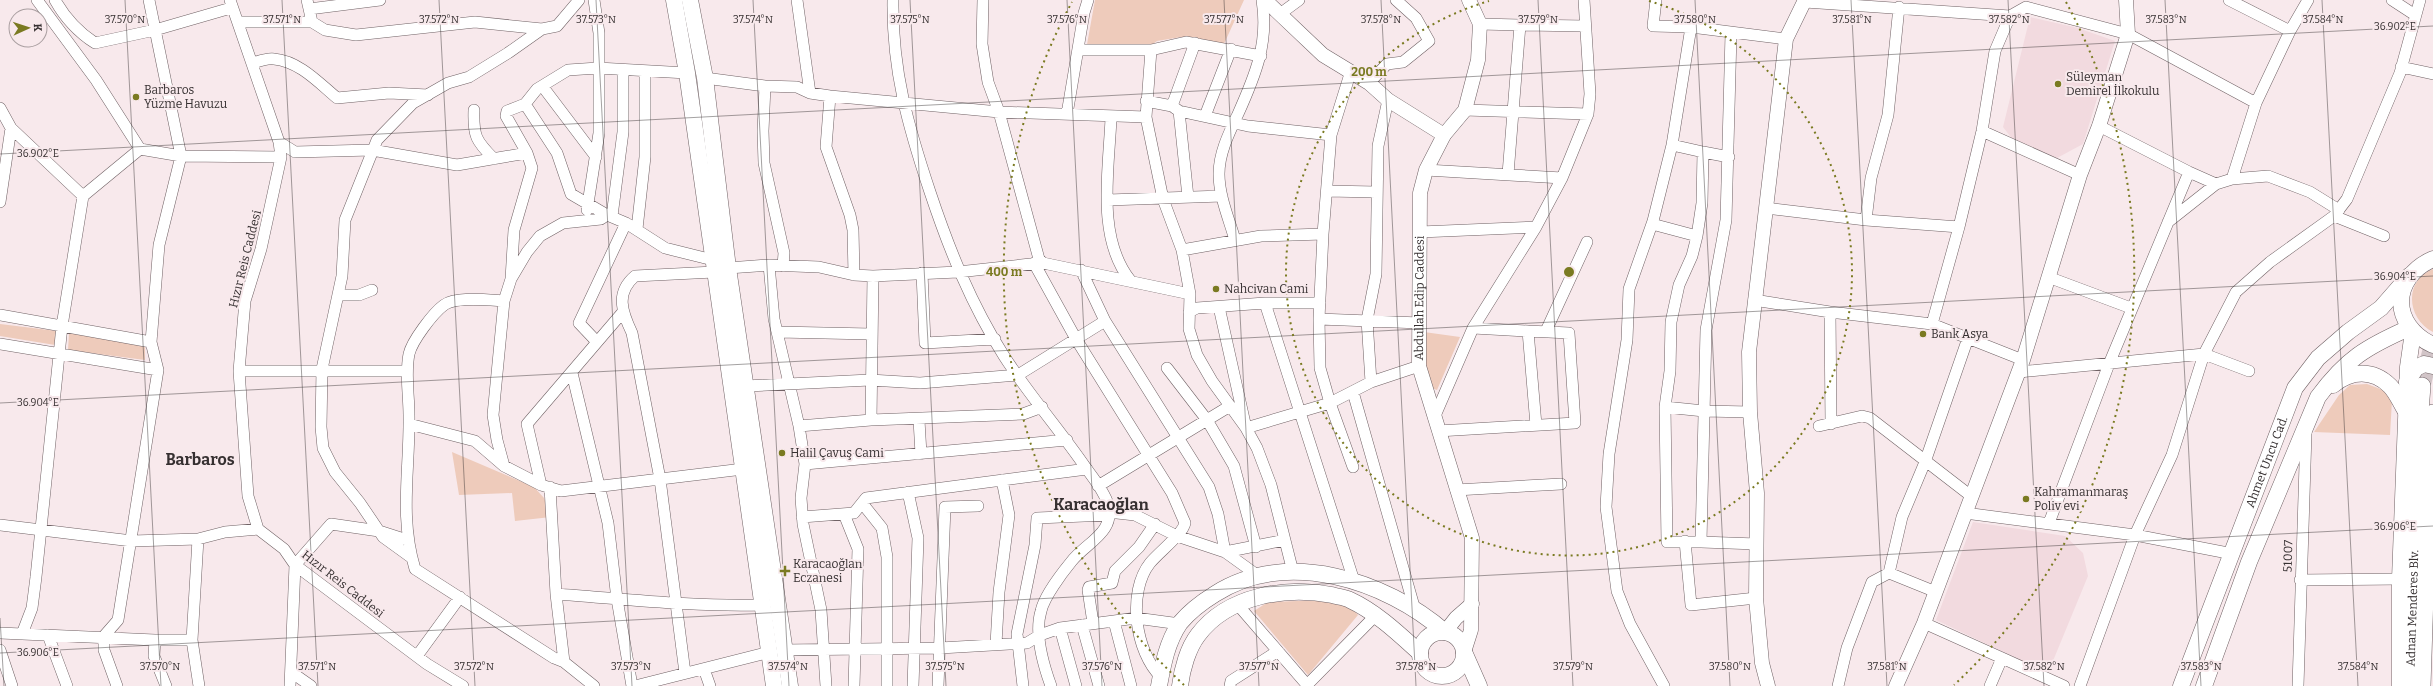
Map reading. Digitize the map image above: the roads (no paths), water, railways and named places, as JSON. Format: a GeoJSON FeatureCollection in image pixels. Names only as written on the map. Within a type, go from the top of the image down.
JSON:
{"type":"FeatureCollection","features":[{"type":"Feature","properties":{"kind":"main road"},"geometry":{"type":"LineString","coordinates":[[674,0],[718,267],[743,469],[763,605],[777,651],[790,686]]}},
{"type":"Feature","properties":{"kind":"main road"},"geometry":{"type":"LineString","coordinates":[[690,0],[705,78],[718,267],[746,386],[777,651],[774,686]]}},
{"type":"Feature","properties":{"kind":"main road","name":"Ahmet Uncu Cad."},"geometry":{"type":"LineString","coordinates":[[2182,686],[2295,388],[2318,358],[2348,332],[2381,308],[2420,267],[2433,249]]}},
{"type":"Feature","properties":{"kind":"main road"},"geometry":{"type":"LineString","coordinates":[[2420,267],[2403,289],[2401,303],[2403,318],[2411,330],[2421,340],[2433,345]]}},
{"type":"Feature","properties":{"kind":"main road"},"geometry":{"type":"LineString","coordinates":[[2411,330],[2415,384]]}},
{"type":"Feature","properties":{"kind":"main road","name":"Ahmet Uncu Cad."},"geometry":{"type":"LineString","coordinates":[[2204,686],[2249,562],[2318,397],[2334,375],[2358,354],[2386,336],[2411,330]]}},
{"type":"Feature","properties":{"kind":"main road"},"geometry":{"type":"LineString","coordinates":[[2400,686],[2400,579],[2407,413],[2415,384],[2416,368],[2424,364],[2433,366]]}},
{"type":"Feature","properties":{"kind":"main road"},"geometry":{"type":"LineString","coordinates":[[2318,397],[2337,382],[2356,372],[2373,375],[2390,386],[2407,413]]}},
{"type":"Feature","properties":{"kind":"main road","name":"Adnan Menderes Blv."},"geometry":{"type":"LineString","coordinates":[[2410,686],[2418,436],[2415,384]]}},
{"type":"Feature","properties":{"kind":"main road","name":"Adnan Menderes Blv."},"geometry":{"type":"LineString","coordinates":[[2422,686],[2430,441],[2433,413]]}},
{"type":"Feature","properties":{"kind":"main road"},"geometry":{"type":"LineString","coordinates":[[1160,681],[1163,661],[1180,624],[1199,604],[1225,587],[1258,575],[1293,572],[1327,574],[1354,580],[1388,595],[1415,610],[1445,632],[1458,639],[1479,686]]}},
{"type":"Feature","properties":{"kind":"main road"},"geometry":{"type":"LineString","coordinates":[[1180,686],[1188,654],[1198,635],[1219,615],[1238,605],[1276,593],[1312,591],[1349,599],[1375,616],[1420,653]]}},
{"type":"Feature","properties":{"kind":"main road"},"geometry":{"type":"LineString","coordinates":[[1445,632],[1431,635],[1421,646],[1420,661],[1429,672],[1446,681],[1460,666],[1464,652]]}},
{"type":"Feature","properties":{"kind":"street"},"geometry":{"type":"LineString","coordinates":[[37,0],[96,80],[140,149],[181,156],[281,157]]}},
{"type":"Feature","properties":{"kind":"street"},"geometry":{"type":"LineString","coordinates":[[55,0],[63,15],[83,35],[95,43],[155,30],[231,4]]}},
{"type":"Feature","properties":{"kind":"street"},"geometry":{"type":"LineString","coordinates":[[117,686],[104,650],[104,636],[118,620],[132,540],[158,370],[151,342],[159,245],[181,156],[149,0]]}},
{"type":"Feature","properties":{"kind":"street"},"geometry":{"type":"LineString","coordinates":[[312,22],[308,5],[380,0]]}},
{"type":"Feature","properties":{"kind":"street"},"geometry":{"type":"LineString","coordinates":[[238,22],[312,22],[325,30],[356,35],[475,22],[542,29],[557,26],[579,0]]}},
{"type":"Feature","properties":{"kind":"street"},"geometry":{"type":"LineString","coordinates":[[582,220],[587,212],[599,133],[599,33],[594,0]]}},
{"type":"Feature","properties":{"kind":"street"},"geometry":{"type":"LineString","coordinates":[[797,0],[810,93]]}},
{"type":"Feature","properties":{"kind":"street"},"geometry":{"type":"LineString","coordinates":[[893,0],[895,63],[903,104],[921,165],[958,272],[995,339],[1018,375],[1068,440],[1105,496],[1108,514],[1107,525],[1098,539],[1072,560],[1043,604],[1040,612],[1040,635],[1043,663],[1051,686]]}},
{"type":"Feature","properties":{"kind":"street"},"geometry":{"type":"LineString","coordinates":[[983,0],[982,44],[988,82],[999,112],[1039,263],[1076,339],[1172,493],[1186,523],[1183,531],[1162,548],[1141,578],[1136,603],[1136,618],[1148,657],[1153,670],[1160,681]]}},
{"type":"Feature","properties":{"kind":"street"},"geometry":{"type":"LineString","coordinates":[[1068,114],[1078,50],[1088,0]]}},
{"type":"Feature","properties":{"kind":"street"},"geometry":{"type":"LineString","coordinates":[[1234,240],[1222,196],[1219,174],[1225,140],[1261,56],[1264,13],[1262,0]]}},
{"type":"Feature","properties":{"kind":"street"},"geometry":{"type":"LineString","coordinates":[[1266,0],[1323,55],[1350,74],[1369,83],[1388,100],[1444,135]]}},
{"type":"Feature","properties":{"kind":"street"},"geometry":{"type":"LineString","coordinates":[[1280,14],[1299,0]]}},
{"type":"Feature","properties":{"kind":"street"},"geometry":{"type":"LineString","coordinates":[[1369,83],[1387,64],[1403,62],[1429,41],[1416,18],[1396,0]]}},
{"type":"Feature","properties":{"kind":"street","name":"Abdullah Edip Caddesi"},"geometry":{"type":"LineString","coordinates":[[1464,652],[1471,630],[1472,538],[1419,366],[1420,193],[1426,170],[1444,135],[1465,110],[1478,60],[1480,24],[1469,0]]}},
{"type":"Feature","properties":{"kind":"street"},"geometry":{"type":"LineString","coordinates":[[1473,328],[1569,333],[1575,423],[1536,425],[1436,424],[1473,328],[1536,227],[1562,178],[1588,114],[1590,94],[1584,0]]}},
{"type":"Feature","properties":{"kind":"street"},"geometry":{"type":"LineString","coordinates":[[1656,0],[1653,26],[1691,28],[1731,34],[1786,39]]}},
{"type":"Feature","properties":{"kind":"street"},"geometry":{"type":"LineString","coordinates":[[1896,686],[1924,623],[2021,366],[2080,175],[2099,126],[2128,34],[2126,0]]}},
{"type":"Feature","properties":{"kind":"street"},"geometry":{"type":"LineString","coordinates":[[2229,0],[2290,31]]}},
{"type":"Feature","properties":{"kind":"street"},"geometry":{"type":"LineString","coordinates":[[2232,179],[2256,103],[2290,31],[2308,0]]}},
{"type":"Feature","properties":{"kind":"street"},"geometry":{"type":"LineString","coordinates":[[2392,0],[2415,15]]}},
{"type":"Feature","properties":{"kind":"street"},"geometry":{"type":"LineString","coordinates":[[2080,686],[2134,535],[2172,455],[2204,354],[2236,292],[2270,262],[2336,213],[2347,200],[2371,147],[2401,67],[2420,0]]}},
{"type":"Feature","properties":{"kind":"street"},"geometry":{"type":"LineString","coordinates":[[1768,686],[1762,663],[1756,598],[1757,493],[1750,412],[1749,352],[1786,39],[1805,1],[2010,16]]}},
{"type":"Feature","properties":{"kind":"street","name":"Hızır Reis Caddesi"},"geometry":{"type":"LineString","coordinates":[[231,4],[253,63],[279,142],[281,157],[261,249],[245,301],[239,371],[248,496],[258,529],[284,549],[295,565],[417,656],[464,686]]}},
{"type":"Feature","properties":{"kind":"street"},"geometry":{"type":"LineString","coordinates":[[1932,324],[1959,227],[1982,131],[1995,50],[2010,16],[2026,4],[2128,34],[2256,103]]}},
{"type":"Feature","properties":{"kind":"street"},"geometry":{"type":"LineString","coordinates":[[1866,220],[1871,178],[1888,115],[1899,7]]}},
{"type":"Feature","properties":{"kind":"street"},"geometry":{"type":"LineString","coordinates":[[1480,24],[1585,26]]}},
{"type":"Feature","properties":{"kind":"street"},"geometry":{"type":"LineString","coordinates":[[1508,174],[1520,25]]}},
{"type":"Feature","properties":{"kind":"street"},"geometry":{"type":"LineString","coordinates":[[1664,686],[1630,624],[1616,591],[1606,507],[1609,454],[1627,340],[1629,289],[1652,224],[1672,145],[1691,28]]}},
{"type":"Feature","properties":{"kind":"street"},"geometry":{"type":"LineString","coordinates":[[412,558],[383,537],[335,472],[323,448],[321,427],[322,369],[339,295],[345,220],[372,150],[378,140],[413,103],[448,83],[469,77],[508,53],[542,29]]}},
{"type":"Feature","properties":{"kind":"street"},"geometry":{"type":"LineString","coordinates":[[1701,542],[1706,330],[1725,227],[1729,157],[1727,124],[1731,34]]}},
{"type":"Feature","properties":{"kind":"street"},"geometry":{"type":"LineString","coordinates":[[1078,50],[1150,50],[1186,42],[1261,56]]}},
{"type":"Feature","properties":{"kind":"street"},"geometry":{"type":"LineString","coordinates":[[1188,196],[1176,108],[1195,44]]}},
{"type":"Feature","properties":{"kind":"street"},"geometry":{"type":"LineString","coordinates":[[1150,50],[1146,117],[1163,199],[1182,250],[1190,294],[1189,329],[1197,355],[1246,428],[1257,448],[1271,485],[1293,572]]}},
{"type":"Feature","properties":{"kind":"street"},"geometry":{"type":"LineString","coordinates":[[1205,116],[1231,50]]}},
{"type":"Feature","properties":{"kind":"street"},"geometry":{"type":"LineString","coordinates":[[253,63],[273,58],[289,63],[308,74],[337,98],[389,93],[429,95]]}},
{"type":"Feature","properties":{"kind":"street"},"geometry":{"type":"LineString","coordinates":[[2401,67],[2433,74]]}},
{"type":"Feature","properties":{"kind":"street"},"geometry":{"type":"LineString","coordinates":[[511,279],[514,230],[532,168],[526,153],[506,116],[507,111],[525,104],[536,89],[543,87],[568,70],[598,68],[623,71],[687,73]]}},
{"type":"Feature","properties":{"kind":"street"},"geometry":{"type":"LineString","coordinates":[[610,215],[623,132],[623,71]]}},
{"type":"Feature","properties":{"kind":"street"},"geometry":{"type":"LineString","coordinates":[[637,229],[645,157],[645,71]]}},
{"type":"Feature","properties":{"kind":"street"},"geometry":{"type":"LineString","coordinates":[[1350,74],[1331,135],[1323,234],[1319,319],[1320,368],[1330,403],[1353,467]]}},
{"type":"Feature","properties":{"kind":"street"},"geometry":{"type":"LineString","coordinates":[[705,78],[765,86],[798,86],[810,93],[903,104],[999,112],[1068,114],[1111,118],[1146,117]]}},
{"type":"Feature","properties":{"kind":"street"},"geometry":{"type":"LineString","coordinates":[[765,86],[763,131],[764,163],[784,252],[783,266]]}},
{"type":"Feature","properties":{"kind":"street"},"geometry":{"type":"LineString","coordinates":[[543,87],[596,157]]}},
{"type":"Feature","properties":{"kind":"street"},"geometry":{"type":"LineString","coordinates":[[830,96],[826,147],[850,216],[853,230],[854,275]]}},
{"type":"Feature","properties":{"kind":"street"},"geometry":{"type":"LineString","coordinates":[[1371,382],[1366,320],[1376,274],[1376,192],[1378,146],[1388,100]]}},
{"type":"Feature","properties":{"kind":"street"},"geometry":{"type":"LineString","coordinates":[[1146,101],[1234,122],[1331,135]]}},
{"type":"Feature","properties":{"kind":"street"},"geometry":{"type":"LineString","coordinates":[[525,104],[557,153],[571,194],[637,229],[672,251],[718,267]]}},
{"type":"Feature","properties":{"kind":"street"},"geometry":{"type":"LineString","coordinates":[[0,108],[11,128],[83,196]]}},
{"type":"Feature","properties":{"kind":"street"},"geometry":{"type":"LineString","coordinates":[[474,110],[474,126],[477,142],[494,159]]}},
{"type":"Feature","properties":{"kind":"street"},"geometry":{"type":"LineString","coordinates":[[1465,110],[1588,114]]}},
{"type":"Feature","properties":{"kind":"street"},"geometry":{"type":"LineString","coordinates":[[1111,118],[1108,200],[1111,240],[1130,280]]}},
{"type":"Feature","properties":{"kind":"street"},"geometry":{"type":"LineString","coordinates":[[2099,126],[2189,172],[2216,184]]}},
{"type":"Feature","properties":{"kind":"street"},"geometry":{"type":"LineString","coordinates":[[0,202],[11,128]]}},
{"type":"Feature","properties":{"kind":"street"},"geometry":{"type":"LineString","coordinates":[[1982,131],[2080,175]]}},
{"type":"Feature","properties":{"kind":"street"},"geometry":{"type":"LineString","coordinates":[[279,142],[295,152],[372,150],[457,165],[526,153]]}},
{"type":"Feature","properties":{"kind":"street"},"geometry":{"type":"LineString","coordinates":[[1672,145],[1729,157]]}},
{"type":"Feature","properties":{"kind":"street"},"geometry":{"type":"LineString","coordinates":[[22,634],[32,608],[62,326],[83,196],[140,149]]}},
{"type":"Feature","properties":{"kind":"street"},"geometry":{"type":"LineString","coordinates":[[1703,152],[1702,203],[1697,236],[1692,256],[1679,285],[1671,322],[1670,371],[1665,407],[1667,542],[1685,541],[1757,544]]}},
{"type":"Feature","properties":{"kind":"street"},"geometry":{"type":"LineString","coordinates":[[1426,170],[1562,178]]}},
{"type":"Feature","properties":{"kind":"street"},"geometry":{"type":"LineString","coordinates":[[2049,523],[2131,308],[2189,172]]}},
{"type":"Feature","properties":{"kind":"street"},"geometry":{"type":"LineString","coordinates":[[2167,224],[2216,184],[2232,179],[2268,176],[2310,192],[2336,213],[2384,236]]}},
{"type":"Feature","properties":{"kind":"street"},"geometry":{"type":"LineString","coordinates":[[1327,191],[1376,192]]}},
{"type":"Feature","properties":{"kind":"street"},"geometry":{"type":"LineString","coordinates":[[1108,200],[1222,196]]}},
{"type":"Feature","properties":{"kind":"street"},"geometry":{"type":"LineString","coordinates":[[1766,208],[1866,220],[1959,227]]}},
{"type":"Feature","properties":{"kind":"street"},"geometry":{"type":"LineString","coordinates":[[504,466],[497,440],[493,415],[504,302],[511,279],[526,252],[540,236],[563,223],[601,218],[610,215]]}},
{"type":"Feature","properties":{"kind":"street"},"geometry":{"type":"LineString","coordinates":[[597,342],[579,323],[626,223]]}},
{"type":"Feature","properties":{"kind":"street"},"geometry":{"type":"LineString","coordinates":[[1652,224],[1697,236]]}},
{"type":"Feature","properties":{"kind":"street"},"geometry":{"type":"LineString","coordinates":[[1420,232],[1536,227]]}},
{"type":"Feature","properties":{"kind":"street"},"geometry":{"type":"LineString","coordinates":[[1182,250],[1261,236],[1323,234]]}},
{"type":"Feature","properties":{"kind":"street"},"geometry":{"type":"LineString","coordinates":[[1546,331],[1587,242]]}},
{"type":"Feature","properties":{"kind":"street"},"geometry":{"type":"LineString","coordinates":[[686,673],[660,479],[632,333],[622,313],[625,284],[635,276],[718,267],[769,265],[819,267],[854,275],[872,276],[958,272],[1039,263],[1082,270],[1190,294]]}},
{"type":"Feature","properties":{"kind":"street"},"geometry":{"type":"LineString","coordinates":[[769,265],[774,319],[799,426],[804,464],[801,498],[802,517],[821,610],[826,686]]}},
{"type":"Feature","properties":{"kind":"street"},"geometry":{"type":"LineString","coordinates":[[1082,270],[1105,321],[1209,487],[1218,514],[1225,552]]}},
{"type":"Feature","properties":{"kind":"street"},"geometry":{"type":"LineString","coordinates":[[922,273],[925,343],[995,339]]}},
{"type":"Feature","properties":{"kind":"street"},"geometry":{"type":"LineString","coordinates":[[870,420],[872,276]]}},
{"type":"Feature","properties":{"kind":"street"},"geometry":{"type":"LineString","coordinates":[[2048,277],[2131,308]]}},
{"type":"Feature","properties":{"kind":"street"},"geometry":{"type":"LineString","coordinates":[[339,295],[359,295],[372,290]]}},
{"type":"Feature","properties":{"kind":"street"},"geometry":{"type":"LineString","coordinates":[[504,302],[469,299],[444,304],[414,342],[409,354],[407,371],[409,424],[405,495],[407,540],[415,569],[554,658],[564,662],[594,686]]}},
{"type":"Feature","properties":{"kind":"street"},"geometry":{"type":"LineString","coordinates":[[1754,300],[1830,312],[1932,324],[1968,338],[2021,366],[2109,364],[2204,354],[2249,371]]}},
{"type":"Feature","properties":{"kind":"street"},"geometry":{"type":"LineString","coordinates":[[1189,312],[1197,308],[1265,303],[1320,303]]}},
{"type":"Feature","properties":{"kind":"street"},"geometry":{"type":"LineString","coordinates":[[1265,303],[1354,580]]}},
{"type":"Feature","properties":{"kind":"street"},"geometry":{"type":"LineString","coordinates":[[1219,307],[1246,428]]}},
{"type":"Feature","properties":{"kind":"street"},"geometry":{"type":"LineString","coordinates":[[1830,312],[1831,424]]}},
{"type":"Feature","properties":{"kind":"street"},"geometry":{"type":"LineString","coordinates":[[564,662],[546,486],[527,424],[622,313]]}},
{"type":"Feature","properties":{"kind":"street"},"geometry":{"type":"LineString","coordinates":[[0,315],[151,342]]}},
{"type":"Feature","properties":{"kind":"street"},"geometry":{"type":"LineString","coordinates":[[1319,319],[1420,323]]}},
{"type":"Feature","properties":{"kind":"street"},"geometry":{"type":"LineString","coordinates":[[746,386],[870,380],[920,383],[1018,375],[1105,321]]}},
{"type":"Feature","properties":{"kind":"street"},"geometry":{"type":"LineString","coordinates":[[1528,331],[1536,425]]}},
{"type":"Feature","properties":{"kind":"street"},"geometry":{"type":"LineString","coordinates":[[778,332],[871,334]]}},
{"type":"Feature","properties":{"kind":"street"},"geometry":{"type":"LineString","coordinates":[[1838,686],[1847,648],[1872,582],[1889,573],[1902,517],[1925,462],[1968,338]]}},
{"type":"Feature","properties":{"kind":"street"},"geometry":{"type":"LineString","coordinates":[[0,344],[158,370]]}},
{"type":"Feature","properties":{"kind":"street"},"geometry":{"type":"LineString","coordinates":[[1246,428],[1330,403],[1371,382],[1419,366]]}},
{"type":"Feature","properties":{"kind":"street"},"geometry":{"type":"LineString","coordinates":[[1167,368],[1207,420],[1234,466],[1256,547]]}},
{"type":"Feature","properties":{"kind":"street"},"geometry":{"type":"LineString","coordinates":[[239,371],[322,369],[407,371]]}},
{"type":"Feature","properties":{"kind":"street"},"geometry":{"type":"LineString","coordinates":[[572,373],[608,523],[617,598],[634,686],[777,651],[914,647],[940,648],[1018,643],[1027,642],[1040,635],[1060,628],[1136,618],[1180,624]]}},
{"type":"Feature","properties":{"kind":"street"},"geometry":{"type":"LineString","coordinates":[[1353,392],[1415,610]]}},
{"type":"Feature","properties":{"kind":"street"},"geometry":{"type":"LineString","coordinates":[[1098,486],[1230,406]]}},
{"type":"Feature","properties":{"kind":"street"},"geometry":{"type":"LineString","coordinates":[[799,426],[870,420],[919,420],[1023,414],[1042,407]]}},
{"type":"Feature","properties":{"kind":"street"},"geometry":{"type":"LineString","coordinates":[[1665,407],[1704,411],[1750,412]]}},
{"type":"Feature","properties":{"kind":"street"},"geometry":{"type":"LineString","coordinates":[[1819,426],[1862,416],[1870,418],[1925,462],[1971,496]]}},
{"type":"Feature","properties":{"kind":"street"},"geometry":{"type":"LineString","coordinates":[[919,420],[921,454]]}},
{"type":"Feature","properties":{"kind":"street"},"geometry":{"type":"LineString","coordinates":[[409,424],[475,441],[504,466],[560,491],[743,469]]}},
{"type":"Feature","properties":{"kind":"street","name":"51007"},"geometry":{"type":"LineString","coordinates":[[2298,686],[2300,580],[2306,426]]}},
{"type":"Feature","properties":{"kind":"street"},"geometry":{"type":"LineString","coordinates":[[804,464],[1068,440]]}},
{"type":"Feature","properties":{"kind":"street"},"geometry":{"type":"LineString","coordinates":[[802,517],[854,513],[866,498],[1087,469]]}},
{"type":"Feature","properties":{"kind":"street"},"geometry":{"type":"LineString","coordinates":[[996,644],[999,592],[1009,516],[1002,480]]}},
{"type":"Feature","properties":{"kind":"street"},"geometry":{"type":"LineString","coordinates":[[1456,490],[1561,484]]}},
{"type":"Feature","properties":{"kind":"street"},"geometry":{"type":"LineString","coordinates":[[908,492],[918,538],[913,686]]}},
{"type":"Feature","properties":{"kind":"street"},"geometry":{"type":"LineString","coordinates":[[862,503],[882,528],[885,550],[887,686]]}},
{"type":"Feature","properties":{"kind":"street"},"geometry":{"type":"LineString","coordinates":[[938,686],[945,507],[978,506]]}},
{"type":"Feature","properties":{"kind":"street"},"geometry":{"type":"LineString","coordinates":[[1965,512],[2134,535],[2233,554]]}},
{"type":"Feature","properties":{"kind":"street"},"geometry":{"type":"LineString","coordinates":[[844,514],[858,549],[854,686]]}},
{"type":"Feature","properties":{"kind":"street"},"geometry":{"type":"LineString","coordinates":[[1023,686],[1017,634],[1033,552],[1037,518],[1108,514],[1135,515],[1177,536],[1225,552],[1258,575]]}},
{"type":"Feature","properties":{"kind":"street"},"geometry":{"type":"LineString","coordinates":[[290,686],[295,565],[331,524],[379,531],[407,540]]}},
{"type":"Feature","properties":{"kind":"street"},"geometry":{"type":"LineString","coordinates":[[1093,623],[1088,590],[1089,587],[1112,583],[1115,571],[1139,548],[1155,524]]}},
{"type":"Feature","properties":{"kind":"street"},"geometry":{"type":"LineString","coordinates":[[0,525],[41,528],[132,540],[198,539],[225,532],[258,529]]}},
{"type":"Feature","properties":{"kind":"street"},"geometry":{"type":"LineString","coordinates":[[198,539],[192,640],[199,686]]}},
{"type":"Feature","properties":{"kind":"street"},"geometry":{"type":"LineString","coordinates":[[1225,552],[1285,540]]}},
{"type":"Feature","properties":{"kind":"street"},"geometry":{"type":"LineString","coordinates":[[1685,541],[1691,605],[1756,598]]}},
{"type":"Feature","properties":{"kind":"street"},"geometry":{"type":"LineString","coordinates":[[1889,573],[1936,592]]}},
{"type":"Feature","properties":{"kind":"street"},"geometry":{"type":"LineString","coordinates":[[2300,580],[2400,579]]}},
{"type":"Feature","properties":{"kind":"street"},"geometry":{"type":"LineString","coordinates":[[556,594],[676,602],[711,607],[763,605]]}},
{"type":"Feature","properties":{"kind":"street"},"geometry":{"type":"LineString","coordinates":[[417,656],[460,598]]}},
{"type":"Feature","properties":{"kind":"street"},"geometry":{"type":"LineString","coordinates":[[1445,632],[1456,618],[1472,604]]}},
{"type":"Feature","properties":{"kind":"street"},"geometry":{"type":"LineString","coordinates":[[1238,605],[1307,686],[1375,616]]}},
{"type":"Feature","properties":{"kind":"street"},"geometry":{"type":"LineString","coordinates":[[1114,621],[1131,686]]}},
{"type":"Feature","properties":{"kind":"street"},"geometry":{"type":"LineString","coordinates":[[1924,623],[2064,686]]}},
{"type":"Feature","properties":{"kind":"street"},"geometry":{"type":"LineString","coordinates":[[1082,625],[1099,686]]}},
{"type":"Feature","properties":{"kind":"street"},"geometry":{"type":"LineString","coordinates":[[1060,628],[1076,686]]}},
{"type":"Feature","properties":{"kind":"street"},"geometry":{"type":"LineString","coordinates":[[0,633],[104,636],[155,640],[192,640]]}},
{"type":"Feature","properties":{"kind":"street"},"geometry":{"type":"LineString","coordinates":[[48,635],[67,686]]}},
{"type":"Feature","properties":{"kind":"street"},"geometry":{"type":"LineString","coordinates":[[155,640],[154,656],[166,686]]}},
{"type":"Feature","properties":{"kind":"street"},"geometry":{"type":"LineString","coordinates":[[0,650],[12,686]]}},
{"type":"Feature","properties":{"kind":"street"},"geometry":{"type":"LineString","coordinates":[[1230,686],[1231,681],[1278,651]]}},
{"type":"Feature","properties":{"kind":"street"},"geometry":{"type":"LineString","coordinates":[[1990,686],[2002,658]]}},
{"type":"Feature","properties":{"kind":"street"},"geometry":{"type":"LineString","coordinates":[[704,669],[710,686]]}},
{"type":"Feature","properties":{"kind":"street"},"geometry":{"type":"LineString","coordinates":[[291,672],[311,686]]}},
{"type":"Feature","properties":{"kind":"tunnel"},"geometry":{"type":"LineString","coordinates":[[2422,386],[2433,342]]}},
{"type":"Feature","properties":{"kind":"place","name":"Süleyman Demirel İlkokulu"},"geometry":{"type":"Point","coordinates":[2058,84]}},
{"type":"Feature","properties":{"kind":"place","name":"Barbaros Yüzme Havuzu"},"geometry":{"type":"Point","coordinates":[136,97]}},
{"type":"Feature","properties":{"kind":"place","name":"Nahcivan Cami"},"geometry":{"type":"Point","coordinates":[1216,289]}},
{"type":"Feature","properties":{"kind":"place","name":"Bank Asya"},"geometry":{"type":"Point","coordinates":[1923,334]}},
{"type":"Feature","properties":{"kind":"place","name":"Halil Çavuş Cami"},"geometry":{"type":"Point","coordinates":[782,453]}},
{"type":"Feature","properties":{"kind":"place","name":"Kahramanmaraş Poliv evi"},"geometry":{"type":"Point","coordinates":[2026,499]}},
{"type":"Feature","properties":{"kind":"place","name":"Karacaoğlan Eczanesi"},"geometry":{"type":"Point","coordinates":[785,571]}},
{"type":"Feature","properties":{"kind":"district","name":"Barbaros"},"geometry":{"type":"Point","coordinates":[200,459]}},
{"type":"Feature","properties":{"kind":"district","name":"Karacaoğlan"},"geometry":{"type":"Point","coordinates":[1101,504]}}]}
